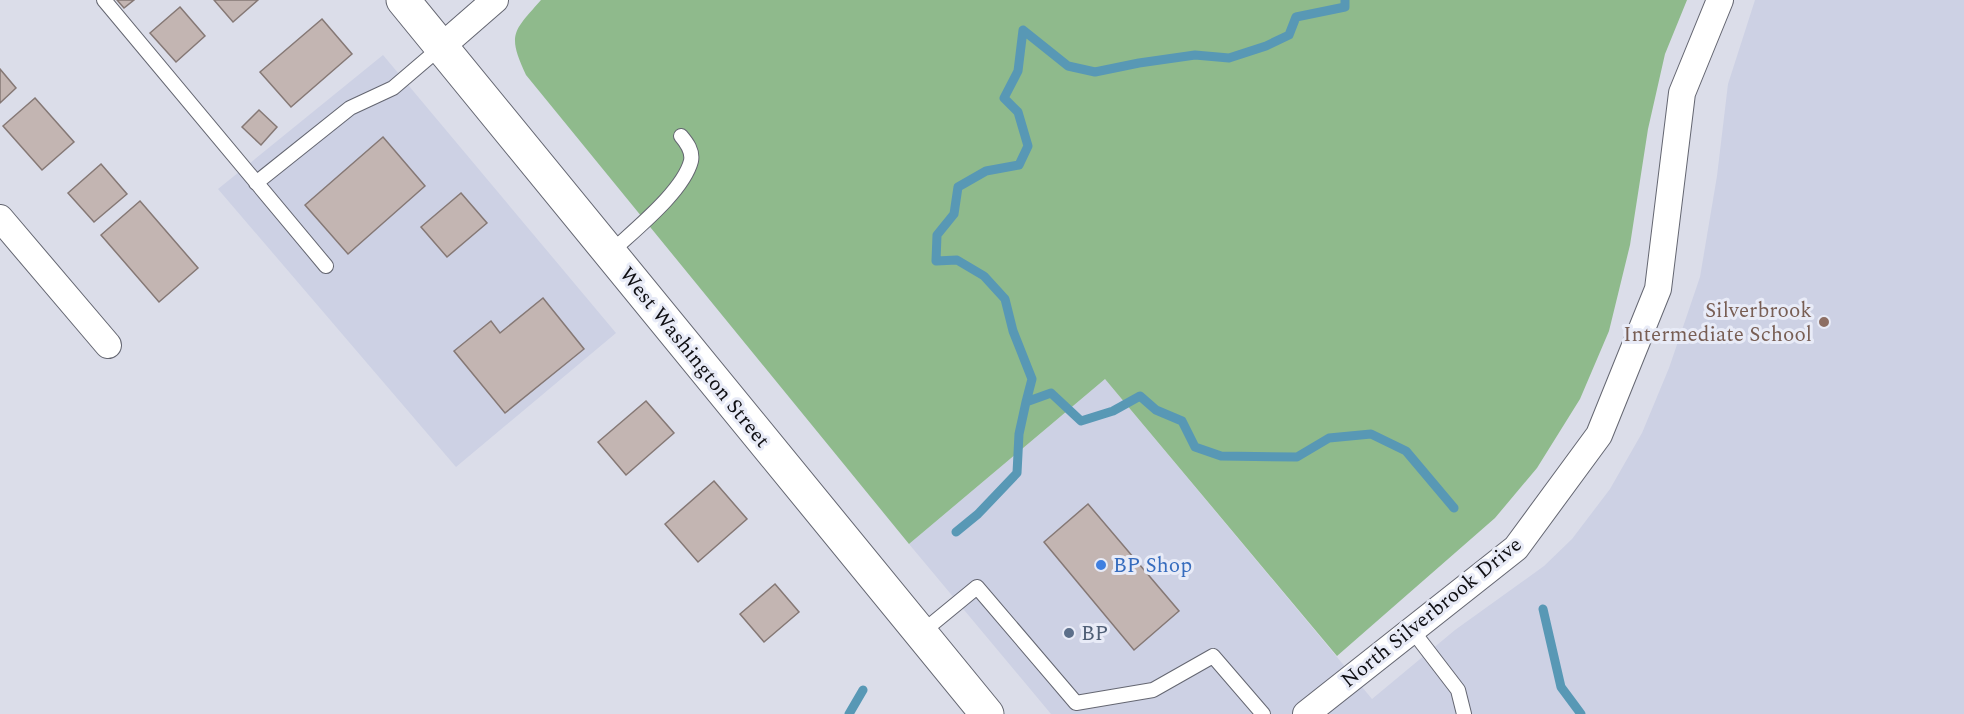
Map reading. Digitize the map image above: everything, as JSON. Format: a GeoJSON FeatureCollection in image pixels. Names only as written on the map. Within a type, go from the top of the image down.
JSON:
{"type":"FeatureCollection","features":[{"type":"Feature","properties":{"kind":"main road","name":"West Washington Street"},"geometry":{"type":"LineString","coordinates":[[403,0],[987,714]]}},
{"type":"Feature","properties":{"kind":"street"},"geometry":{"type":"LineString","coordinates":[[441,47],[495,0]]}},
{"type":"Feature","properties":{"kind":"street","name":"North Silverbrook Drive"},"geometry":{"type":"LineString","coordinates":[[1316,711],[1412,630],[1516,548],[1599,435],[1658,289],[1682,93],[1720,0]]}},
{"type":"Feature","properties":{"kind":"street"},"geometry":{"type":"LineString","coordinates":[[0,218],[108,345]]}},
{"type":"Feature","properties":{"kind":"lane"},"geometry":{"type":"LineString","coordinates":[[104,0],[326,266]]}},
{"type":"Feature","properties":{"kind":"lane"},"geometry":{"type":"LineString","coordinates":[[256,183],[350,108],[393,88],[441,47]]}},
{"type":"Feature","properties":{"kind":"lane"},"geometry":{"type":"LineString","coordinates":[[610,253],[665,201],[682,179],[691,159],[689,144],[681,136]]}},
{"type":"Feature","properties":{"kind":"lane"},"geometry":{"type":"LineString","coordinates":[[921,633],[977,587],[1076,703],[1153,690],[1214,656],[1263,714]]}},
{"type":"Feature","properties":{"kind":"lane"},"geometry":{"type":"LineString","coordinates":[[1412,630],[1458,690],[1464,714]]}},
{"type":"Feature","properties":{"kind":"shaded area","name":"Silverbrook Intermediate School"},"geometry":{"type":"Polygon","coordinates":[[[1755,0],[1964,0],[1964,714],[1051,714],[909,544],[1105,379],[1372,699],[1455,630],[1544,566],[1572,539],[1610,489],[1642,433],[1669,368],[1700,277],[1717,176],[1728,84],[1755,0]]]}},
{"type":"Feature","properties":{"kind":"shaded area"},"geometry":{"type":"Polygon","coordinates":[[[383,55],[616,333],[456,467],[218,189],[383,55]]]}},
{"type":"Feature","properties":{"kind":"green space"},"geometry":{"type":"Polygon","coordinates":[[[541,0],[1687,0],[1665,54],[1648,129],[1630,245],[1609,331],[1580,399],[1537,468],[1495,518],[1337,656],[1105,379],[909,544],[526,75],[516,50],[516,34],[524,19],[541,0]]]}},
{"type":"Feature","properties":{"kind":"building"},"geometry":{"type":"Polygon","coordinates":[[[117,0],[134,0],[124,8],[117,0]]]}},
{"type":"Feature","properties":{"kind":"building"},"geometry":{"type":"Polygon","coordinates":[[[214,0],[258,0],[233,22],[214,0]]]}},
{"type":"Feature","properties":{"kind":"building"},"geometry":{"type":"Polygon","coordinates":[[[180,7],[205,36],[176,62],[150,33],[180,7]]]}},
{"type":"Feature","properties":{"kind":"building"},"geometry":{"type":"Polygon","coordinates":[[[322,19],[352,54],[291,107],[260,72],[322,19]]]}},
{"type":"Feature","properties":{"kind":"building"},"geometry":{"type":"Polygon","coordinates":[[[0,69],[16,88],[0,103],[0,69]]]}},
{"type":"Feature","properties":{"kind":"building"},"geometry":{"type":"Polygon","coordinates":[[[35,98],[74,142],[42,170],[3,126],[35,98]]]}},
{"type":"Feature","properties":{"kind":"building"},"geometry":{"type":"Polygon","coordinates":[[[259,110],[277,127],[261,145],[242,127],[259,110]]]}},
{"type":"Feature","properties":{"kind":"building"},"geometry":{"type":"Polygon","coordinates":[[[383,137],[425,186],[348,254],[305,205],[383,137]]]}},
{"type":"Feature","properties":{"kind":"building"},"geometry":{"type":"Polygon","coordinates":[[[101,164],[127,194],[94,222],[68,193],[101,164]]]}},
{"type":"Feature","properties":{"kind":"building"},"geometry":{"type":"Polygon","coordinates":[[[461,193],[487,223],[447,257],[421,227],[461,193]]]}},
{"type":"Feature","properties":{"kind":"building"},"geometry":{"type":"Polygon","coordinates":[[[140,201],[198,268],[159,302],[101,235],[140,201]]]}},
{"type":"Feature","properties":{"kind":"building"},"geometry":{"type":"Polygon","coordinates":[[[543,298],[584,349],[505,413],[454,351],[491,321],[500,333],[543,298]]]}},
{"type":"Feature","properties":{"kind":"building"},"geometry":{"type":"Polygon","coordinates":[[[646,401],[674,433],[626,475],[598,442],[646,401]]]}},
{"type":"Feature","properties":{"kind":"building"},"geometry":{"type":"Polygon","coordinates":[[[714,481],[747,519],[698,562],[665,524],[714,481]]]}},
{"type":"Feature","properties":{"kind":"building","name":"BP Shop"},"geometry":{"type":"Polygon","coordinates":[[[1088,504],[1179,611],[1134,650],[1044,542],[1088,504]]]}},
{"type":"Feature","properties":{"kind":"building"},"geometry":{"type":"Polygon","coordinates":[[[775,584],[799,612],[764,642],[740,614],[775,584]]]}},
{"type":"Feature","properties":{"kind":"waterway"},"geometry":{"type":"LineString","coordinates":[[1026,402],[1032,379],[1013,331],[1005,299],[984,276],[957,260],[936,261],[937,235],[954,214],[958,187],[986,171],[1019,165],[1028,146],[1018,112],[1004,98],[1018,71],[1023,30],[1068,66],[1095,72],[1195,55],[1229,58],[1266,46],[1289,35],[1296,17],[1345,7],[1345,0]]}},
{"type":"Feature","properties":{"kind":"waterway"},"geometry":{"type":"LineString","coordinates":[[956,532],[978,514],[1017,473],[1019,434],[1026,402],[1051,393],[1081,421],[1113,411],[1140,396],[1156,410],[1182,421],[1195,447],[1221,456],[1297,457],[1329,438],[1371,434],[1406,451],[1454,508]]}},
{"type":"Feature","properties":{"kind":"waterway"},"geometry":{"type":"LineString","coordinates":[[1543,609],[1561,687],[1581,714]]}},
{"type":"Feature","properties":{"kind":"waterway"},"geometry":{"type":"LineString","coordinates":[[849,714],[863,690]]}},
{"type":"Feature","properties":{"kind":"place","name":"Silverbrook Intermediate School"},"geometry":{"type":"Point","coordinates":[1824,322]}},
{"type":"Feature","properties":{"kind":"place","name":"BP Shop"},"geometry":{"type":"Point","coordinates":[1101,565]}},
{"type":"Feature","properties":{"kind":"place","name":"BP"},"geometry":{"type":"Point","coordinates":[1069,633]}}]}
